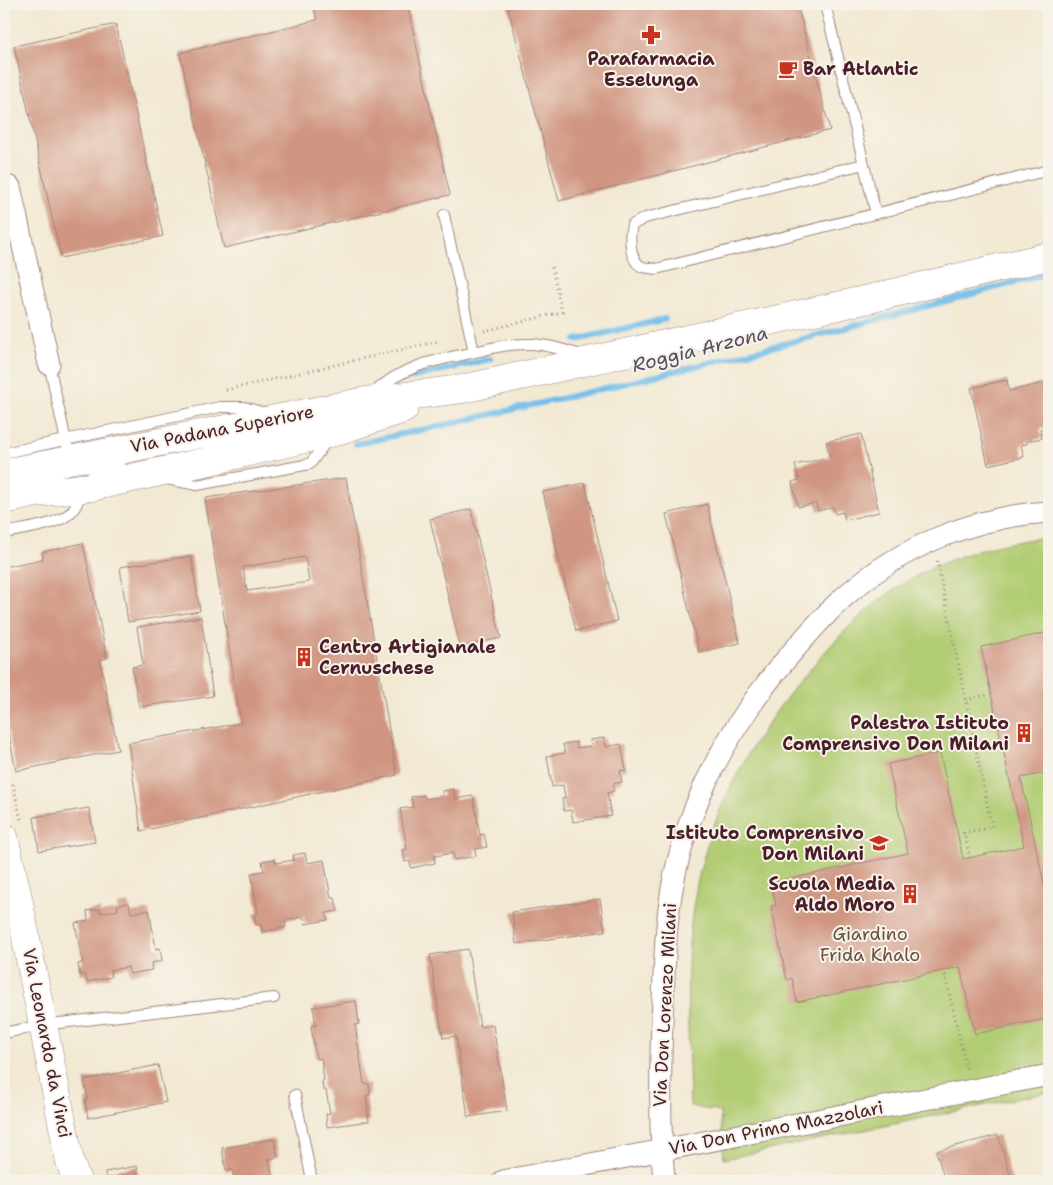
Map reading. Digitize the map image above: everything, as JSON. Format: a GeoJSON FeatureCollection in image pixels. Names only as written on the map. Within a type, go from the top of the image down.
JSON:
{"type":"FeatureCollection","features":[{"type":"Feature","properties":{"kind":"main road"},"geometry":{"type":"LineString","coordinates":[[462,389],[869,299],[1049,256]]}},
{"type":"Feature","properties":{"kind":"main road","name":"Via Padana Superiore"},"geometry":{"type":"LineString","coordinates":[[69,449],[270,428],[366,401],[462,389]]}},
{"type":"Feature","properties":{"kind":"main road","name":"Via Padana Superiore"},"geometry":{"type":"LineString","coordinates":[[4,500],[35,493],[82,489],[138,470],[324,435],[462,389]]}},
{"type":"Feature","properties":{"kind":"main road"},"geometry":{"type":"LineString","coordinates":[[4,482],[45,465],[69,449]]}},
{"type":"Feature","properties":{"kind":"main road"},"geometry":{"type":"LineString","coordinates":[[4,473],[45,465]]}},
{"type":"Feature","properties":{"kind":"main road","name":"Via Leonardo da Vinci"},"geometry":{"type":"LineString","coordinates":[[4,837],[18,898],[73,1175]]}},
{"type":"Feature","properties":{"kind":"street"},"geometry":{"type":"LineString","coordinates":[[10,187],[49,364]]}},
{"type":"Feature","properties":{"kind":"street","name":"Via Don Lorenzo Milani"},"geometry":{"type":"LineString","coordinates":[[664,1181],[661,1151],[661,1078],[666,928],[672,885],[682,843],[694,810],[707,778],[732,732],[751,704],[820,620],[844,597],[871,576],[899,557],[933,540],[993,520],[1049,512]]}},
{"type":"Feature","properties":{"kind":"street","name":"Via Don Primo Mazzolari"},"geometry":{"type":"LineString","coordinates":[[503,1181],[1049,1075]]}},
{"type":"Feature","properties":{"kind":"lane"},"geometry":{"type":"LineString","coordinates":[[824,4],[876,214]]}},
{"type":"Feature","properties":{"kind":"lane"},"geometry":{"type":"LineString","coordinates":[[864,164],[645,218],[632,225],[630,235],[634,260],[642,266],[656,269],[1049,170]]}},
{"type":"Feature","properties":{"kind":"lane"},"geometry":{"type":"LineString","coordinates":[[444,215],[474,352]]}},
{"type":"Feature","properties":{"kind":"lane"},"geometry":{"type":"LineString","coordinates":[[366,401],[385,383],[425,363],[511,344],[554,347],[596,360]]}},
{"type":"Feature","properties":{"kind":"lane"},"geometry":{"type":"LineString","coordinates":[[4,453],[69,449],[49,364]]}},
{"type":"Feature","properties":{"kind":"lane","name":"Via Padana Superiore"},"geometry":{"type":"LineString","coordinates":[[270,428],[324,435]]}},
{"type":"Feature","properties":{"kind":"lane","name":"Via Padana Superiore"},"geometry":{"type":"LineString","coordinates":[[69,449],[80,465],[93,469],[138,470]]}},
{"type":"Feature","properties":{"kind":"lane"},"geometry":{"type":"LineString","coordinates":[[4,533],[53,522],[70,514],[78,502],[82,489]]}},
{"type":"Feature","properties":{"kind":"lane"},"geometry":{"type":"LineString","coordinates":[[4,1034],[43,1025],[274,998]]}},
{"type":"Feature","properties":{"kind":"lane"},"geometry":{"type":"LineString","coordinates":[[295,1095],[312,1181]]}},
{"type":"Feature","properties":{"kind":"path"},"geometry":{"type":"LineString","coordinates":[[218,392],[562,312],[551,264]]}},
{"type":"Feature","properties":{"kind":"path"},"geometry":{"type":"LineString","coordinates":[[933,540],[992,827],[964,833],[970,858]]}},
{"type":"Feature","properties":{"kind":"path"},"geometry":{"type":"LineString","coordinates":[[966,700],[991,694]]}},
{"type":"Feature","properties":{"kind":"path"},"geometry":{"type":"LineString","coordinates":[[944,970],[971,1090]]}},
{"type":"Feature","properties":{"kind":"green space","name":"Giardino Frida Khalo"},"geometry":{"type":"Polygon","coordinates":[[[1049,537],[1049,1092],[724,1159],[720,1112],[690,1106],[689,940],[697,885],[705,854],[714,824],[740,768],[773,716],[792,691],[837,639],[878,601],[909,580],[956,558],[1001,545],[1049,537]]]}},
{"type":"Feature","properties":{"kind":"building"},"geometry":{"type":"Polygon","coordinates":[[[313,4],[407,4],[450,195],[224,248],[180,53],[317,20],[313,4]]]}},
{"type":"Feature","properties":{"kind":"building"},"geometry":{"type":"Polygon","coordinates":[[[507,4],[797,4],[830,130],[559,201],[507,4]]]}},
{"type":"Feature","properties":{"kind":"building"},"geometry":{"type":"Polygon","coordinates":[[[116,24],[163,236],[61,258],[14,46],[116,24]]]}},
{"type":"Feature","properties":{"kind":"building"},"geometry":{"type":"Polygon","coordinates":[[[1007,380],[1009,391],[1044,383],[1049,407],[1049,427],[1040,429],[1042,438],[1027,441],[1027,444],[1021,445],[1024,457],[988,465],[971,388],[1007,380]]]}},
{"type":"Feature","properties":{"kind":"building"},"geometry":{"type":"Polygon","coordinates":[[[861,434],[879,512],[845,520],[843,512],[835,514],[833,507],[818,511],[816,503],[798,507],[792,482],[799,480],[795,465],[830,457],[826,442],[861,434]]]}},
{"type":"Feature","properties":{"kind":"building","name":"Centro Artigianale Cernuschese"},"geometry":{"type":"Polygon","coordinates":[[[346,478],[397,775],[141,831],[128,743],[241,723],[205,498],[346,478]],[[305,557],[243,567],[247,591],[309,582],[305,557]]]}},
{"type":"Feature","properties":{"kind":"building"},"geometry":{"type":"Polygon","coordinates":[[[585,483],[617,621],[576,631],[543,492],[585,483]]]}},
{"type":"Feature","properties":{"kind":"building"},"geometry":{"type":"Polygon","coordinates":[[[707,504],[740,643],[699,652],[666,514],[707,504]]]}},
{"type":"Feature","properties":{"kind":"building"},"geometry":{"type":"Polygon","coordinates":[[[471,509],[501,638],[460,647],[430,519],[471,509]]]}},
{"type":"Feature","properties":{"kind":"building"},"geometry":{"type":"Polygon","coordinates":[[[83,543],[107,658],[100,660],[118,750],[16,771],[4,710],[4,567],[43,559],[42,552],[83,543]]]}},
{"type":"Feature","properties":{"kind":"building"},"geometry":{"type":"Polygon","coordinates":[[[191,556],[200,611],[128,622],[120,567],[191,556]]]}},
{"type":"Feature","properties":{"kind":"building"},"geometry":{"type":"Polygon","coordinates":[[[201,617],[213,696],[139,707],[132,667],[143,665],[137,627],[201,617]]]}},
{"type":"Feature","properties":{"kind":"building","name":"Scuola Media Aldo Moro"},"geometry":{"type":"Polygon","coordinates":[[[1049,632],[1049,772],[1021,778],[1049,907],[1049,983],[1044,984],[1049,1006],[1049,1018],[975,1034],[960,967],[797,1002],[792,978],[787,980],[771,906],[776,905],[771,883],[908,853],[888,764],[940,753],[963,859],[1024,846],[981,647],[1049,632]]]}},
{"type":"Feature","properties":{"kind":"building"},"geometry":{"type":"Polygon","coordinates":[[[604,738],[606,747],[621,744],[626,770],[620,771],[622,782],[613,784],[614,791],[607,793],[611,816],[573,822],[571,810],[564,811],[562,799],[565,798],[563,785],[552,787],[547,756],[565,753],[563,744],[576,742],[577,748],[591,746],[590,740],[604,738]]]}},
{"type":"Feature","properties":{"kind":"building"},"geometry":{"type":"Polygon","coordinates":[[[454,789],[455,799],[473,796],[480,835],[484,834],[487,847],[475,849],[476,856],[454,860],[453,853],[434,856],[435,863],[411,868],[410,861],[405,862],[403,850],[407,849],[400,809],[413,807],[411,797],[424,795],[425,799],[443,796],[442,791],[454,789]]]}},
{"type":"Feature","properties":{"kind":"building"},"geometry":{"type":"Polygon","coordinates":[[[89,808],[95,842],[39,851],[34,817],[89,808]]]}},
{"type":"Feature","properties":{"kind":"building"},"geometry":{"type":"Polygon","coordinates":[[[305,853],[307,863],[324,860],[331,898],[335,898],[338,911],[326,913],[328,920],[305,924],[304,917],[285,920],[286,927],[262,932],[261,925],[256,925],[254,914],[258,913],[251,873],[264,871],[262,861],[275,859],[276,863],[294,860],[293,855],[305,853]]]}},
{"type":"Feature","properties":{"kind":"building"},"geometry":{"type":"Polygon","coordinates":[[[600,899],[605,931],[516,944],[512,912],[600,899]]]}},
{"type":"Feature","properties":{"kind":"building"},"geometry":{"type":"Polygon","coordinates":[[[129,903],[131,913],[149,910],[156,949],[160,948],[162,961],[151,963],[152,970],[130,974],[128,967],[110,970],[111,977],[87,982],[85,975],[80,975],[78,964],[83,963],[75,923],[88,921],[87,911],[100,909],[100,913],[118,910],[117,905],[129,903]]]}},
{"type":"Feature","properties":{"kind":"building"},"geometry":{"type":"Polygon","coordinates":[[[468,949],[480,1027],[493,1025],[507,1111],[468,1117],[456,1036],[443,1038],[430,955],[468,949]]]}},
{"type":"Feature","properties":{"kind":"building"},"geometry":{"type":"Polygon","coordinates":[[[356,1001],[359,1024],[355,1025],[364,1084],[369,1084],[370,1095],[366,1096],[369,1121],[327,1127],[326,1114],[330,1113],[326,1090],[323,1090],[322,1081],[324,1080],[321,1058],[316,1059],[311,1026],[316,1025],[313,1007],[356,1001]]]}},
{"type":"Feature","properties":{"kind":"building"},"geometry":{"type":"Polygon","coordinates":[[[158,1065],[166,1102],[88,1118],[85,1100],[88,1099],[84,1080],[158,1065]]]}},
{"type":"Feature","properties":{"kind":"building"},"geometry":{"type":"Polygon","coordinates":[[[998,1135],[1012,1181],[945,1181],[936,1151],[998,1135]]]}},
{"type":"Feature","properties":{"kind":"building"},"geometry":{"type":"Polygon","coordinates":[[[274,1139],[278,1157],[269,1159],[273,1181],[230,1181],[229,1179],[234,1179],[232,1170],[226,1171],[222,1148],[274,1139]]]}},
{"type":"Feature","properties":{"kind":"building"},"geometry":{"type":"Polygon","coordinates":[[[137,1166],[139,1181],[106,1181],[105,1172],[137,1166]]]}},
{"type":"Feature","properties":{"kind":"waterway","name":"Roggia Arzona"},"geometry":{"type":"LineString","coordinates":[[356,444],[530,406],[704,364],[877,320],[1049,273]]}},
{"type":"Feature","properties":{"kind":"waterway"},"geometry":{"type":"LineString","coordinates":[[576,340],[665,319]]}},
{"type":"Feature","properties":{"kind":"waterway"},"geometry":{"type":"LineString","coordinates":[[401,380],[490,359]]}},
{"type":"Feature","properties":{"kind":"place","name":"Parafarmacia Esselunga"},"geometry":{"type":"Point","coordinates":[651,35]}},
{"type":"Feature","properties":{"kind":"place","name":"Bar Atlantic"},"geometry":{"type":"Point","coordinates":[788,69]}},
{"type":"Feature","properties":{"kind":"place","name":"Centro Artigianale Cernuschese"},"geometry":{"type":"Point","coordinates":[304,657]}},
{"type":"Feature","properties":{"kind":"place","name":"Palestra Istituto Comprensivo Don Milani"},"geometry":{"type":"Point","coordinates":[1024,733]}},
{"type":"Feature","properties":{"kind":"place","name":"Istituto Comprensivo Don Milani"},"geometry":{"type":"Point","coordinates":[879,843]}},
{"type":"Feature","properties":{"kind":"place","name":"Scuola Media Aldo Moro"},"geometry":{"type":"Point","coordinates":[910,894]}}]}
